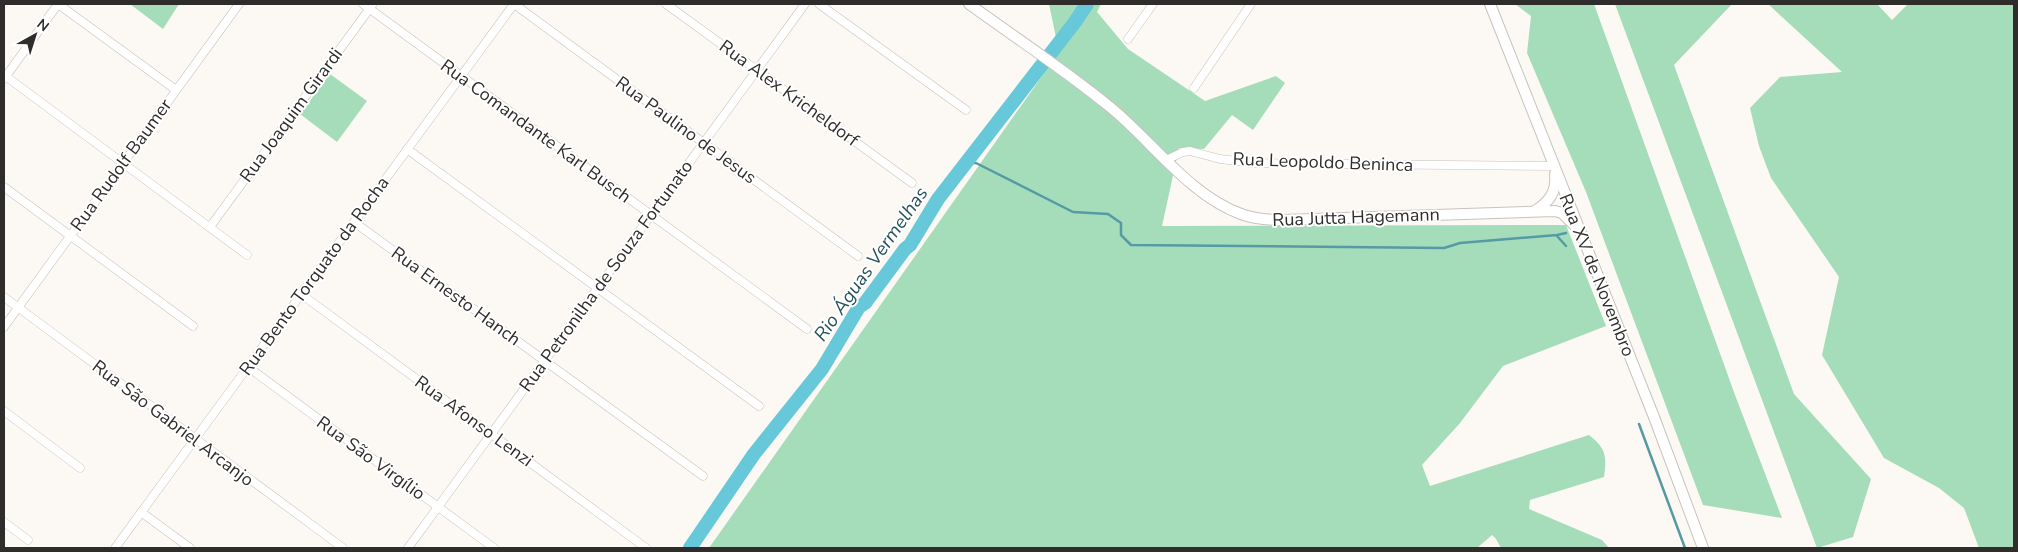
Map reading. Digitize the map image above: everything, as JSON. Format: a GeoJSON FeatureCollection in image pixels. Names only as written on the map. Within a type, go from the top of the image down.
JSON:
{"type":"FeatureCollection","features":[{"type":"Feature","properties":{"kind":"main road"},"geometry":{"type":"LineString","coordinates":[[969,4],[1111,108],[1166,160]]}},
{"type":"Feature","properties":{"kind":"main road","name":"Rua XV de Novembro"},"geometry":{"type":"LineString","coordinates":[[1490,4],[1660,433],[1703,548]]}},
{"type":"Feature","properties":{"kind":"main road","name":"Rua Jutta Hagemann"},"geometry":{"type":"LineString","coordinates":[[1166,160],[1198,189],[1220,204],[1241,214],[1265,220],[1554,211],[1562,213],[1578,229]]}},
{"type":"Feature","properties":{"kind":"main road"},"geometry":{"type":"LineString","coordinates":[[1535,211],[1544,205],[1553,193],[1556,178],[1554,166]]}},
{"type":"Feature","properties":{"kind":"street"},"geometry":{"type":"LineString","coordinates":[[176,90],[58,4],[4,77],[247,255]]}},
{"type":"Feature","properties":{"kind":"street","name":"Rua Rudolf Baumer"},"geometry":{"type":"LineString","coordinates":[[4,327],[239,4]]}},
{"type":"Feature","properties":{"kind":"street","name":"Rua Bento Torquato da Rocha"},"geometry":{"type":"LineString","coordinates":[[115,548],[514,4]]}},
{"type":"Feature","properties":{"kind":"street","name":"Rua Paulino de Jesus"},"geometry":{"type":"LineString","coordinates":[[514,4],[858,256]]}},
{"type":"Feature","properties":{"kind":"street","name":"Rua Alex Kricheldorf"},"geometry":{"type":"LineString","coordinates":[[666,4],[912,183]]}},
{"type":"Feature","properties":{"kind":"street","name":"Rua Petronilha de Souza Fortunato"},"geometry":{"type":"LineString","coordinates":[[408,548],[805,4]]}},
{"type":"Feature","properties":{"kind":"street"},"geometry":{"type":"LineString","coordinates":[[819,4],[966,110]]}},
{"type":"Feature","properties":{"kind":"street"},"geometry":{"type":"LineString","coordinates":[[1128,39],[1152,4]]}},
{"type":"Feature","properties":{"kind":"street"},"geometry":{"type":"LineString","coordinates":[[1194,88],[1251,4]]}},
{"type":"Feature","properties":{"kind":"street","name":"Rua Comandante Karl Busch"},"geometry":{"type":"LineString","coordinates":[[368,5],[461,76],[807,329]]}},
{"type":"Feature","properties":{"kind":"street","name":"Rua Joaquim Girardi"},"geometry":{"type":"LineString","coordinates":[[210,227],[368,5]]}},
{"type":"Feature","properties":{"kind":"street"},"geometry":{"type":"LineString","coordinates":[[407,149],[759,406]]}},
{"type":"Feature","properties":{"kind":"street","name":"Rua Leopoldo Beninca"},"geometry":{"type":"LineString","coordinates":[[1166,160],[1183,152],[1190,151],[1220,159],[1253,163],[1554,166]]}},
{"type":"Feature","properties":{"kind":"street"},"geometry":{"type":"LineString","coordinates":[[4,187],[193,326]]}},
{"type":"Feature","properties":{"kind":"street","name":"Rua Ernesto Hanch"},"geometry":{"type":"LineString","coordinates":[[354,222],[703,476]]}},
{"type":"Feature","properties":{"kind":"street","name":"Rua Afonso Lenzi"},"geometry":{"type":"LineString","coordinates":[[301,294],[646,548]]}},
{"type":"Feature","properties":{"kind":"street","name":"Rua São Gabriel Arcanjo"},"geometry":{"type":"LineString","coordinates":[[4,297],[343,548]]}},
{"type":"Feature","properties":{"kind":"street","name":"Rua São Virgílio"},"geometry":{"type":"LineString","coordinates":[[248,367],[494,548]]}},
{"type":"Feature","properties":{"kind":"street"},"geometry":{"type":"LineString","coordinates":[[4,411],[80,468]]}},
{"type":"Feature","properties":{"kind":"street"},"geometry":{"type":"LineString","coordinates":[[141,512],[190,548]]}},
{"type":"Feature","properties":{"kind":"street"},"geometry":{"type":"LineString","coordinates":[[4,522],[28,540]]}},
{"type":"Feature","properties":{"kind":"green space"},"geometry":{"type":"Polygon","coordinates":[[[130,4],[179,4],[163,29],[130,4]]]}},
{"type":"Feature","properties":{"kind":"green space"},"geometry":{"type":"Polygon","coordinates":[[[1049,4],[1101,4],[1097,12],[1128,49],[1205,101],[1276,76],[1285,83],[1253,130],[1232,115],[1204,149],[1179,148],[1162,226],[1566,225],[1606,326],[1503,366],[1460,423],[1422,465],[1430,486],[1589,435],[1599,444],[1604,453],[1604,477],[1530,500],[1529,509],[1602,540],[1609,548],[1501,548],[1492,535],[1477,548],[709,548],[1059,52],[1049,4]]]}},
{"type":"Feature","properties":{"kind":"green space"},"geometry":{"type":"Polygon","coordinates":[[[1515,4],[1594,4],[1735,395],[1782,518],[1703,505],[1586,192],[1527,53],[1531,16],[1515,4]]]}},
{"type":"Feature","properties":{"kind":"green space"},"geometry":{"type":"Polygon","coordinates":[[[1615,4],[1732,4],[1674,65],[1794,394],[1871,479],[1853,537],[1817,548],[1615,4]]]}},
{"type":"Feature","properties":{"kind":"green space"},"geometry":{"type":"Polygon","coordinates":[[[1768,4],[1877,4],[1892,20],[1908,4],[2014,4],[2014,548],[1979,548],[1964,508],[1939,488],[1884,458],[1822,355],[1839,277],[1771,178],[1759,146],[1750,108],[1780,77],[1842,72],[1768,4]]]}},
{"type":"Feature","properties":{"kind":"green space"},"geometry":{"type":"Polygon","coordinates":[[[330,74],[367,101],[337,142],[300,114],[330,74]]]}},
{"type":"Feature","properties":{"kind":"waterway","name":"Rio Águas Vermelhas"},"geometry":{"type":"LineString","coordinates":[[690,548],[754,454],[822,369],[859,307],[865,303],[910,245],[938,199],[1087,4]]}},
{"type":"Feature","properties":{"kind":"waterway"},"geometry":{"type":"LineString","coordinates":[[966,163],[976,163],[1073,212],[1108,214],[1121,223],[1121,235],[1131,245],[1444,248],[1460,243],[1566,233]]}},
{"type":"Feature","properties":{"kind":"waterway"},"geometry":{"type":"LineString","coordinates":[[1557,236],[1566,246]]}},
{"type":"Feature","properties":{"kind":"waterway"},"geometry":{"type":"LineString","coordinates":[[1639,424],[1685,548]]}}]}
